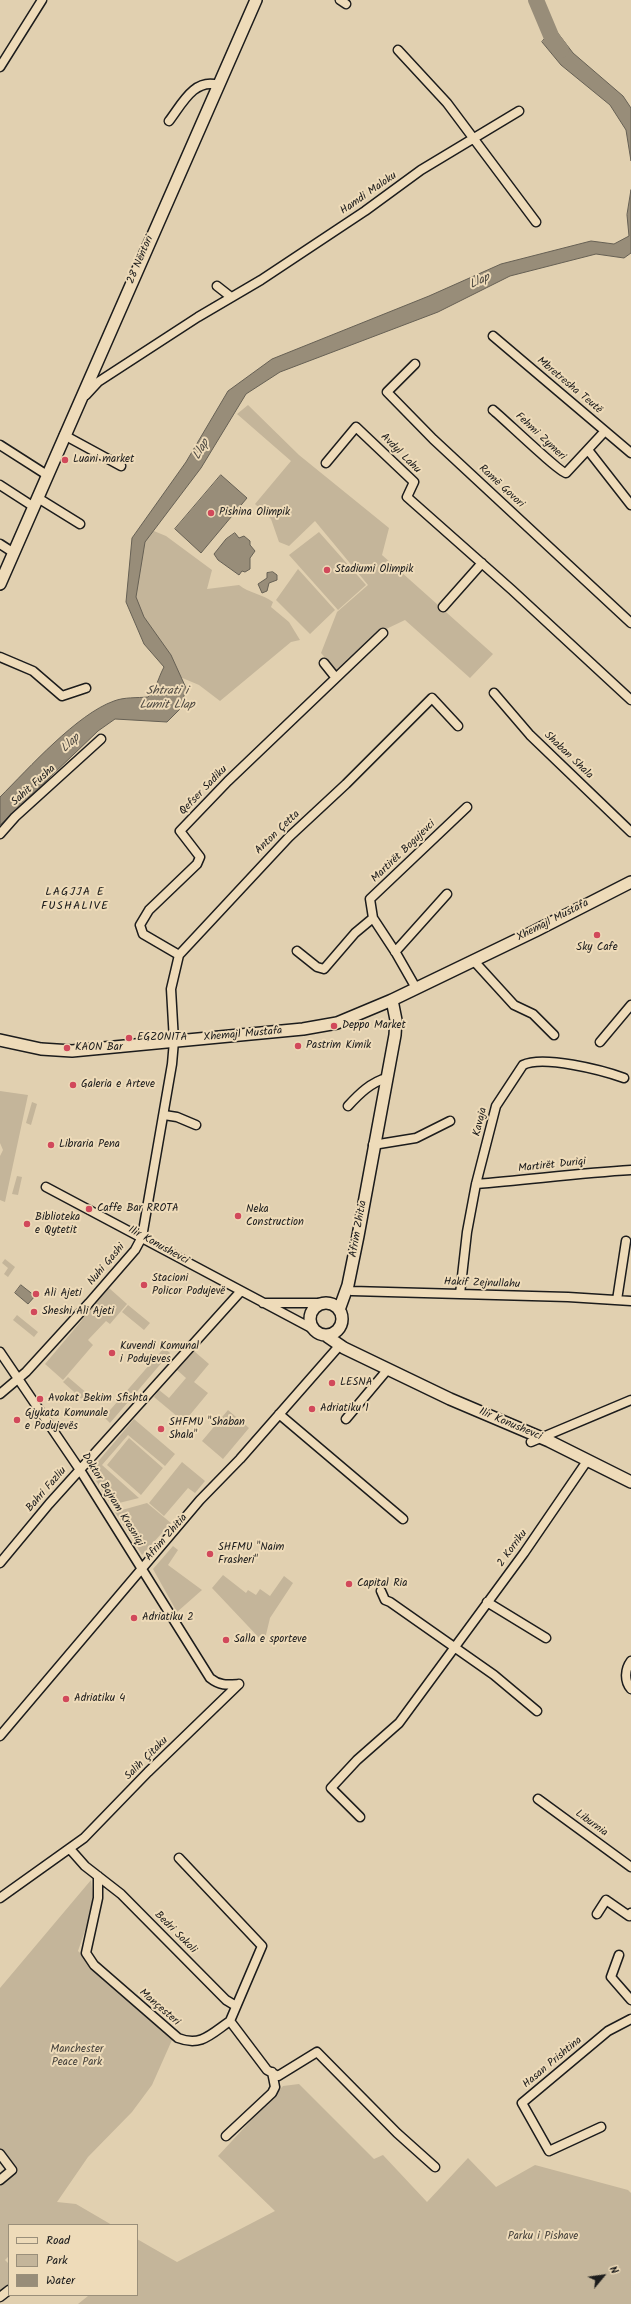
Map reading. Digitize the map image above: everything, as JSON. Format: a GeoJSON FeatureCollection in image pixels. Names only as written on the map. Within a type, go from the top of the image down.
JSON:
{"type":"FeatureCollection","features":[{"type":"Feature","properties":{"kind":"main road","name":"28 Nëntori"},"geometry":{"type":"LineString","coordinates":[[0,584],[64,435],[81,401],[159,218],[256,0]]}},
{"type":"Feature","properties":{"kind":"main road","name":"Xhemajl Mustafa"},"geometry":{"type":"LineString","coordinates":[[0,1040],[66,1051],[304,1029],[336,1023],[392,1000],[630,883]]}},
{"type":"Feature","properties":{"kind":"main road","name":"Afrim Zhitia"},"geometry":{"type":"LineString","coordinates":[[339,1310],[347,1289],[395,1035],[396,1020],[392,1000]]}},
{"type":"Feature","properties":{"kind":"main road"},"geometry":{"type":"LineString","coordinates":[[324,1303],[333,1305],[339,1310],[341,1315],[340,1345],[313,1329],[310,1320],[312,1310],[324,1303]]}},
{"type":"Feature","properties":{"kind":"main road"},"geometry":{"type":"LineString","coordinates":[[325,1335],[334,1333],[341,1325]]}},
{"type":"Feature","properties":{"kind":"main road","name":"Ilir Konushevci"},"geometry":{"type":"LineString","coordinates":[[340,1345],[464,1406],[539,1438],[631,1482]]}},
{"type":"Feature","properties":{"kind":"street"},"geometry":{"type":"LineString","coordinates":[[0,67],[42,0]]}},
{"type":"Feature","properties":{"kind":"street"},"geometry":{"type":"LineString","coordinates":[[398,50],[448,103],[536,222]]}},
{"type":"Feature","properties":{"kind":"street"},"geometry":{"type":"LineString","coordinates":[[169,121],[195,88],[206,83],[218,85]]}},
{"type":"Feature","properties":{"kind":"street","name":"Hamdi Maloku"},"geometry":{"type":"LineString","coordinates":[[81,401],[98,382],[231,297],[262,280],[365,211],[421,170],[519,111]]}},
{"type":"Feature","properties":{"kind":"street"},"geometry":{"type":"LineString","coordinates":[[217,286],[231,297]]}},
{"type":"Feature","properties":{"kind":"street","name":"Mbretresha Teutë"},"geometry":{"type":"LineString","coordinates":[[493,336],[631,453]]}},
{"type":"Feature","properties":{"kind":"street","name":"Ramë Govori"},"geometry":{"type":"LineString","coordinates":[[415,364],[387,392],[433,439],[631,623]]}},
{"type":"Feature","properties":{"kind":"street","name":"Fehmi Zymeri"},"geometry":{"type":"LineString","coordinates":[[493,410],[542,452],[561,472],[566,473],[605,431]]}},
{"type":"Feature","properties":{"kind":"street","name":"Avdyl Lahu"},"geometry":{"type":"LineString","coordinates":[[326,463],[356,427],[414,482],[407,497],[482,563],[631,700]]}},
{"type":"Feature","properties":{"kind":"street"},"geometry":{"type":"LineString","coordinates":[[64,435],[121,466]]}},
{"type":"Feature","properties":{"kind":"street"},"geometry":{"type":"LineString","coordinates":[[0,445],[47,475]]}},
{"type":"Feature","properties":{"kind":"street"},"geometry":{"type":"LineString","coordinates":[[588,450],[631,505]]}},
{"type":"Feature","properties":{"kind":"street"},"geometry":{"type":"LineString","coordinates":[[0,486],[80,524]]}},
{"type":"Feature","properties":{"kind":"street"},"geometry":{"type":"LineString","coordinates":[[0,544],[14,553]]}},
{"type":"Feature","properties":{"kind":"street"},"geometry":{"type":"LineString","coordinates":[[443,607],[482,563]]}},
{"type":"Feature","properties":{"kind":"street","name":"Qefser Sadiku"},"geometry":{"type":"LineString","coordinates":[[179,956],[143,934],[140,924],[149,910],[197,864],[200,858],[180,831],[228,781],[383,633]]}},
{"type":"Feature","properties":{"kind":"street"},"geometry":{"type":"LineString","coordinates":[[0,657],[33,671],[62,696],[86,688]]}},
{"type":"Feature","properties":{"kind":"street"},"geometry":{"type":"LineString","coordinates":[[324,663],[336,678]]}},
{"type":"Feature","properties":{"kind":"street","name":"Shaban Shala"},"geometry":{"type":"LineString","coordinates":[[494,693],[530,735],[631,832]]}},
{"type":"Feature","properties":{"kind":"street","name":"Anton Çetta"},"geometry":{"type":"LineString","coordinates":[[174,1041],[171,989],[179,956],[289,837],[346,784],[432,698],[458,726]]}},
{"type":"Feature","properties":{"kind":"street","name":"Sahit Fusha"},"geometry":{"type":"LineString","coordinates":[[0,834],[15,817],[101,739]]}},
{"type":"Feature","properties":{"kind":"street","name":"Martirët Bogujevci"},"geometry":{"type":"LineString","coordinates":[[416,988],[373,918],[370,899],[467,807]]}},
{"type":"Feature","properties":{"kind":"street"},"geometry":{"type":"LineString","coordinates":[[395,952],[447,894]]}},
{"type":"Feature","properties":{"kind":"street"},"geometry":{"type":"LineString","coordinates":[[297,951],[317,967],[324,970],[356,933],[373,918]]}},
{"type":"Feature","properties":{"kind":"street"},"geometry":{"type":"LineString","coordinates":[[473,960],[514,1005],[533,1014],[554,1036]]}},
{"type":"Feature","properties":{"kind":"street"},"geometry":{"type":"LineString","coordinates":[[600,1042],[631,1005]]}},
{"type":"Feature","properties":{"kind":"street","name":"Nuhi Gashi"},"geometry":{"type":"LineString","coordinates":[[0,1394],[17,1378],[108,1281],[135,1250],[142,1237],[164,1115],[174,1041]]}},
{"type":"Feature","properties":{"kind":"street","name":"Kavaja"},"geometry":{"type":"LineString","coordinates":[[460,1294],[467,1232],[476,1184],[496,1106],[523,1065],[529,1062],[551,1062],[624,1078]]}},
{"type":"Feature","properties":{"kind":"street"},"geometry":{"type":"LineString","coordinates":[[348,1106],[378,1080],[387,1078]]}},
{"type":"Feature","properties":{"kind":"street"},"geometry":{"type":"LineString","coordinates":[[164,1115],[177,1117],[196,1125]]}},
{"type":"Feature","properties":{"kind":"street"},"geometry":{"type":"LineString","coordinates":[[373,1146],[416,1138],[450,1121]]}},
{"type":"Feature","properties":{"kind":"street","name":"Martirët Duriqi"},"geometry":{"type":"LineString","coordinates":[[476,1184],[541,1179],[569,1174],[631,1170]]}},
{"type":"Feature","properties":{"kind":"street","name":"Ilir Konushevci"},"geometry":{"type":"LineString","coordinates":[[46,1187],[313,1329]]}},
{"type":"Feature","properties":{"kind":"street"},"geometry":{"type":"LineString","coordinates":[[617,1300],[626,1241]]}},
{"type":"Feature","properties":{"kind":"street","name":"Hakif Zejnullahu"},"geometry":{"type":"LineString","coordinates":[[347,1289],[352,1291],[631,1301]]}},
{"type":"Feature","properties":{"kind":"street","name":"Bahri Fazliu"},"geometry":{"type":"LineString","coordinates":[[0,1563],[80,1470],[241,1291]]}},
{"type":"Feature","properties":{"kind":"street"},"geometry":{"type":"LineString","coordinates":[[263,1303],[324,1303]]}},
{"type":"Feature","properties":{"kind":"street","name":"Afrim Zhitia"},"geometry":{"type":"LineString","coordinates":[[0,1736],[200,1500],[340,1345]]}},
{"type":"Feature","properties":{"kind":"street","name":"Doktor Bajram Krasniqi"},"geometry":{"type":"LineString","coordinates":[[0,1352],[80,1470],[210,1678],[217,1684],[226,1686],[239,1684]]}},
{"type":"Feature","properties":{"kind":"street"},"geometry":{"type":"LineString","coordinates":[[346,1419],[388,1369]]}},
{"type":"Feature","properties":{"kind":"street"},"geometry":{"type":"LineString","coordinates":[[539,1438],[631,1400]]}},
{"type":"Feature","properties":{"kind":"street"},"geometry":{"type":"LineString","coordinates":[[279,1414],[403,1519]]}},
{"type":"Feature","properties":{"kind":"street","name":"2 Korriku"},"geometry":{"type":"LineString","coordinates":[[360,1817],[331,1788],[357,1760],[399,1723],[455,1648],[588,1461]]}},
{"type":"Feature","properties":{"kind":"street"},"geometry":{"type":"LineString","coordinates":[[381,1591],[385,1600],[494,1675],[537,1711]]}},
{"type":"Feature","properties":{"kind":"street"},"geometry":{"type":"LineString","coordinates":[[487,1602],[546,1638]]}},
{"type":"Feature","properties":{"kind":"street"},"geometry":{"type":"LineString","coordinates":[[631,1661],[627,1666],[626,1677],[627,1684],[631,1689]]}},
{"type":"Feature","properties":{"kind":"street","name":"Salih Çitaku"},"geometry":{"type":"LineString","coordinates":[[0,1898],[70,1849],[110,1813],[148,1772],[239,1684]]}},
{"type":"Feature","properties":{"kind":"street","name":"Liburnia"},"geometry":{"type":"LineString","coordinates":[[538,1799],[631,1868]]}},
{"type":"Feature","properties":{"kind":"street"},"geometry":{"type":"LineString","coordinates":[[70,1849],[98,1876]]}},
{"type":"Feature","properties":{"kind":"street"},"geometry":{"type":"LineString","coordinates":[[180,1858],[262,1946],[230,2021],[267,2070],[278,2076],[318,2052],[397,2133],[435,2167]]}},
{"type":"Feature","properties":{"kind":"street","name":"Bedri Sokoli"},"geometry":{"type":"LineString","coordinates":[[98,1876],[121,1894],[226,2000],[236,2006]]}},
{"type":"Feature","properties":{"kind":"street","name":"Mançesteri"},"geometry":{"type":"LineString","coordinates":[[98,1876],[98,1898],[86,1953],[94,1965],[178,2038],[190,2043],[198,2042],[230,2021]]}},
{"type":"Feature","properties":{"kind":"street"},"geometry":{"type":"LineString","coordinates":[[597,1914],[606,1900],[629,1916],[631,1913]]}},
{"type":"Feature","properties":{"kind":"street"},"geometry":{"type":"LineString","coordinates":[[619,1955],[610,1977],[631,2000]]}},
{"type":"Feature","properties":{"kind":"street","name":"Hasan Prishtina"},"geometry":{"type":"LineString","coordinates":[[601,2127],[549,2151],[522,2103],[608,2031],[631,2019]]}},
{"type":"Feature","properties":{"kind":"street"},"geometry":{"type":"LineString","coordinates":[[226,2136],[272,2092],[275,2087],[272,2072]]}},
{"type":"Feature","properties":{"kind":"street"},"geometry":{"type":"LineString","coordinates":[[0,2154],[12,2170],[0,2180]]}},
{"type":"Feature","properties":{"kind":"street"},"geometry":{"type":"LineString","coordinates":[[0,2297],[8,2291]]}},
{"type":"Feature","properties":{"kind":"green space"},"geometry":{"type":"Polygon","coordinates":[[[248,405],[299,455],[389,528],[382,555],[493,654],[470,678],[405,620],[382,631],[338,672],[321,653],[337,612],[368,585],[315,521],[289,546],[279,542],[271,519],[255,504],[291,461],[237,414],[248,405]]]}},
{"type":"Feature","properties":{"kind":"green space"},"geometry":{"type":"Polygon","coordinates":[[[149,529],[166,536],[212,570],[207,589],[239,585],[273,602],[271,607],[289,622],[300,640],[291,642],[220,701],[199,685],[180,677],[132,600],[139,541],[149,529]]]}},
{"type":"Feature","properties":{"kind":"green space","name":"Stadiumi Olimpik"},"geometry":{"type":"Polygon","coordinates":[[[319,532],[366,585],[338,610],[289,555],[319,532]]]}},
{"type":"Feature","properties":{"kind":"green space"},"geometry":{"type":"Polygon","coordinates":[[[298,569],[335,610],[310,634],[276,600],[298,569]]]}},
{"type":"Feature","properties":{"kind":"green space"},"geometry":{"type":"Polygon","coordinates":[[[0,1091],[28,1095],[5,1202],[0,1200],[0,1156],[3,1150],[0,1143],[0,1091]]]}},
{"type":"Feature","properties":{"kind":"green space"},"geometry":{"type":"Polygon","coordinates":[[[32,1102],[37,1104],[31,1125],[26,1123],[32,1102]]]}},
{"type":"Feature","properties":{"kind":"green space"},"geometry":{"type":"Polygon","coordinates":[[[17,1176],[22,1177],[18,1195],[12,1194],[17,1176]]]}},
{"type":"Feature","properties":{"kind":"green space"},"geometry":{"type":"Polygon","coordinates":[[[5,1259],[15,1267],[8,1277],[4,1274],[8,1268],[2,1263],[5,1259]]]}},
{"type":"Feature","properties":{"kind":"green space"},"geometry":{"type":"Polygon","coordinates":[[[109,1288],[127,1304],[110,1324],[106,1321],[88,1340],[93,1345],[63,1380],[45,1364],[109,1288]]]}},
{"type":"Feature","properties":{"kind":"green space"},"geometry":{"type":"Polygon","coordinates":[[[128,1305],[150,1323],[144,1330],[122,1312],[128,1305]]]}},
{"type":"Feature","properties":{"kind":"green space"},"geometry":{"type":"Polygon","coordinates":[[[17,1315],[38,1332],[34,1337],[13,1320],[17,1315]]]}},
{"type":"Feature","properties":{"kind":"green space"},"geometry":{"type":"Polygon","coordinates":[[[164,1348],[170,1353],[110,1423],[104,1417],[164,1348]]]}},
{"type":"Feature","properties":{"kind":"green space"},"geometry":{"type":"Polygon","coordinates":[[[194,1351],[209,1364],[194,1382],[208,1393],[184,1422],[154,1397],[159,1390],[169,1398],[186,1378],[177,1370],[194,1351]]]}},
{"type":"Feature","properties":{"kind":"green space"},"geometry":{"type":"Polygon","coordinates":[[[68,1377],[89,1395],[84,1401],[63,1382],[68,1377]]]}},
{"type":"Feature","properties":{"kind":"green space"},"geometry":{"type":"Polygon","coordinates":[[[228,1410],[249,1428],[223,1459],[202,1441],[228,1410]]]}},
{"type":"Feature","properties":{"kind":"green space"},"geometry":{"type":"Polygon","coordinates":[[[134,1419],[175,1454],[165,1466],[128,1435],[102,1465],[139,1498],[111,1505],[90,1471],[134,1419]]]}},
{"type":"Feature","properties":{"kind":"green space"},"geometry":{"type":"Polygon","coordinates":[[[129,1438],[163,1468],[141,1495],[107,1465],[129,1438]]]}},
{"type":"Feature","properties":{"kind":"green space"},"geometry":{"type":"Polygon","coordinates":[[[182,1462],[205,1481],[195,1493],[188,1488],[164,1516],[149,1503],[182,1462]]]}},
{"type":"Feature","properties":{"kind":"green space"},"geometry":{"type":"Polygon","coordinates":[[[147,1503],[171,1523],[142,1555],[115,1512],[147,1503]]]}},
{"type":"Feature","properties":{"kind":"green space"},"geometry":{"type":"Polygon","coordinates":[[[173,1546],[178,1550],[168,1565],[202,1590],[177,1612],[153,1569],[173,1546]]]}},
{"type":"Feature","properties":{"kind":"green space"},"geometry":{"type":"Polygon","coordinates":[[[223,1575],[246,1593],[248,1590],[256,1595],[260,1589],[270,1596],[284,1576],[293,1583],[270,1618],[264,1643],[212,1588],[223,1575]]]}},
{"type":"Feature","properties":{"kind":"green space","name":"Manchester Peace Park"},"geometry":{"type":"Polygon","coordinates":[[[91,1880],[94,1904],[78,1951],[172,2040],[152,2085],[132,2112],[88,2157],[57,2202],[76,2204],[110,2224],[8,2224],[8,2257],[5,2260],[8,2263],[8,2287],[0,2293],[0,2183],[16,2172],[0,2151],[0,1988],[91,1880]]]}},
{"type":"Feature","properties":{"kind":"green space","name":"Parku i Pishave"},"geometry":{"type":"Polygon","coordinates":[[[299,2084],[374,2159],[383,2155],[427,2202],[468,2158],[496,2187],[535,2165],[628,2190],[631,2193],[631,2304],[78,2304],[88,2296],[138,2296],[138,2240],[177,2262],[275,2211],[218,2156],[283,2086],[299,2084]]]}},
{"type":"Feature","properties":{"kind":"water"},"geometry":{"type":"Polygon","coordinates":[[[554,28],[573,53],[623,96],[631,108],[631,161],[626,130],[610,105],[561,65],[542,42],[554,28]]]}},
{"type":"Feature","properties":{"kind":"water","name":"Shtrati i Lumit Llap"},"geometry":{"type":"Polygon","coordinates":[[[631,190],[631,253],[624,258],[596,254],[510,276],[438,312],[280,372],[246,394],[201,468],[145,542],[136,597],[144,617],[171,655],[186,688],[181,708],[167,722],[115,719],[98,731],[0,825],[0,797],[69,729],[85,717],[114,701],[126,698],[148,697],[151,694],[164,667],[144,644],[126,602],[132,538],[186,462],[228,391],[272,359],[429,296],[501,264],[591,241],[614,244],[629,236],[627,215],[631,190]]]}},
{"type":"Feature","properties":{"kind":"water","name":"Pishina Olimpik"},"geometry":{"type":"Polygon","coordinates":[[[221,475],[247,498],[201,553],[175,529],[221,475]]]}},
{"type":"Feature","properties":{"kind":"water"},"geometry":{"type":"Polygon","coordinates":[[[235,533],[239,538],[244,536],[250,541],[250,545],[255,551],[250,558],[250,569],[245,572],[242,571],[239,575],[218,560],[214,554],[226,539],[235,533]]]}},
{"type":"Feature","properties":{"kind":"water"},"geometry":{"type":"Polygon","coordinates":[[[273,572],[277,575],[277,580],[269,583],[267,591],[262,593],[258,584],[267,578],[267,573],[273,572]]]}},
{"type":"Feature","properties":{"kind":"water"},"geometry":{"type":"Polygon","coordinates":[[[21,1285],[35,1296],[28,1304],[15,1293],[21,1285]]]}},
{"type":"Feature","properties":{"kind":"waterway","name":"Llap"},"geometry":{"type":"LineString","coordinates":[[536,0],[552,38],[561,50]]}},
{"type":"Feature","properties":{"kind":"place","name":"Luani market"},"geometry":{"type":"Point","coordinates":[65,460]}},
{"type":"Feature","properties":{"kind":"place","name":"Pishina Olimpik"},"geometry":{"type":"Point","coordinates":[211,513]}},
{"type":"Feature","properties":{"kind":"place","name":"Stadiumi Olimpik"},"geometry":{"type":"Point","coordinates":[327,570]}},
{"type":"Feature","properties":{"kind":"place","name":"Sky Cafe"},"geometry":{"type":"Point","coordinates":[597,935]}},
{"type":"Feature","properties":{"kind":"place","name":"Deppo Market"},"geometry":{"type":"Point","coordinates":[334,1026]}},
{"type":"Feature","properties":{"kind":"place","name":"EGZONITA"},"geometry":{"type":"Point","coordinates":[129,1038]}},
{"type":"Feature","properties":{"kind":"place","name":"Pastrim Kimik"},"geometry":{"type":"Point","coordinates":[298,1046]}},
{"type":"Feature","properties":{"kind":"place","name":"KAON Bar"},"geometry":{"type":"Point","coordinates":[67,1048]}},
{"type":"Feature","properties":{"kind":"place","name":"Galeria e Arteve"},"geometry":{"type":"Point","coordinates":[73,1085]}},
{"type":"Feature","properties":{"kind":"place","name":"Libraria Pena"},"geometry":{"type":"Point","coordinates":[51,1145]}},
{"type":"Feature","properties":{"kind":"place","name":"Caffe Bar RROTA"},"geometry":{"type":"Point","coordinates":[89,1209]}},
{"type":"Feature","properties":{"kind":"place","name":"Neka Construction"},"geometry":{"type":"Point","coordinates":[238,1216]}},
{"type":"Feature","properties":{"kind":"place","name":"Biblioteka e Qytetit"},"geometry":{"type":"Point","coordinates":[27,1224]}},
{"type":"Feature","properties":{"kind":"place","name":"Stacioni Policor Podujevë"},"geometry":{"type":"Point","coordinates":[144,1285]}},
{"type":"Feature","properties":{"kind":"place","name":"Ali Ajeti"},"geometry":{"type":"Point","coordinates":[36,1294]}},
{"type":"Feature","properties":{"kind":"place","name":"Sheshi Ali Ajeti"},"geometry":{"type":"Point","coordinates":[34,1312]}},
{"type":"Feature","properties":{"kind":"place","name":"Kuvendi Komunal i Podujeves"},"geometry":{"type":"Point","coordinates":[112,1353]}},
{"type":"Feature","properties":{"kind":"place","name":"LESNA"},"geometry":{"type":"Point","coordinates":[332,1383]}},
{"type":"Feature","properties":{"kind":"place","name":"Avokat Bekim Sfishta"},"geometry":{"type":"Point","coordinates":[40,1399]}},
{"type":"Feature","properties":{"kind":"place","name":"Adriatiku 1"},"geometry":{"type":"Point","coordinates":[312,1409]}},
{"type":"Feature","properties":{"kind":"place","name":"Gjykata Komunale e Podujevës"},"geometry":{"type":"Point","coordinates":[17,1420]}},
{"type":"Feature","properties":{"kind":"place","name":"SHFMU \"Shaban Shala\""},"geometry":{"type":"Point","coordinates":[161,1429]}},
{"type":"Feature","properties":{"kind":"place","name":"SHFMU \"Naim Frasheri\""},"geometry":{"type":"Point","coordinates":[210,1554]}},
{"type":"Feature","properties":{"kind":"place","name":"Capital Ria"},"geometry":{"type":"Point","coordinates":[349,1584]}},
{"type":"Feature","properties":{"kind":"place","name":"Adriatiku 2"},"geometry":{"type":"Point","coordinates":[134,1618]}},
{"type":"Feature","properties":{"kind":"place","name":"Salla e sporteve"},"geometry":{"type":"Point","coordinates":[226,1640]}},
{"type":"Feature","properties":{"kind":"place","name":"Adriatiku 4"},"geometry":{"type":"Point","coordinates":[66,1699]}},
{"type":"Feature","properties":{"kind":"district","name":"LAGJJA E FUSHALIVE"},"geometry":{"type":"Point","coordinates":[75,900]}}]}
